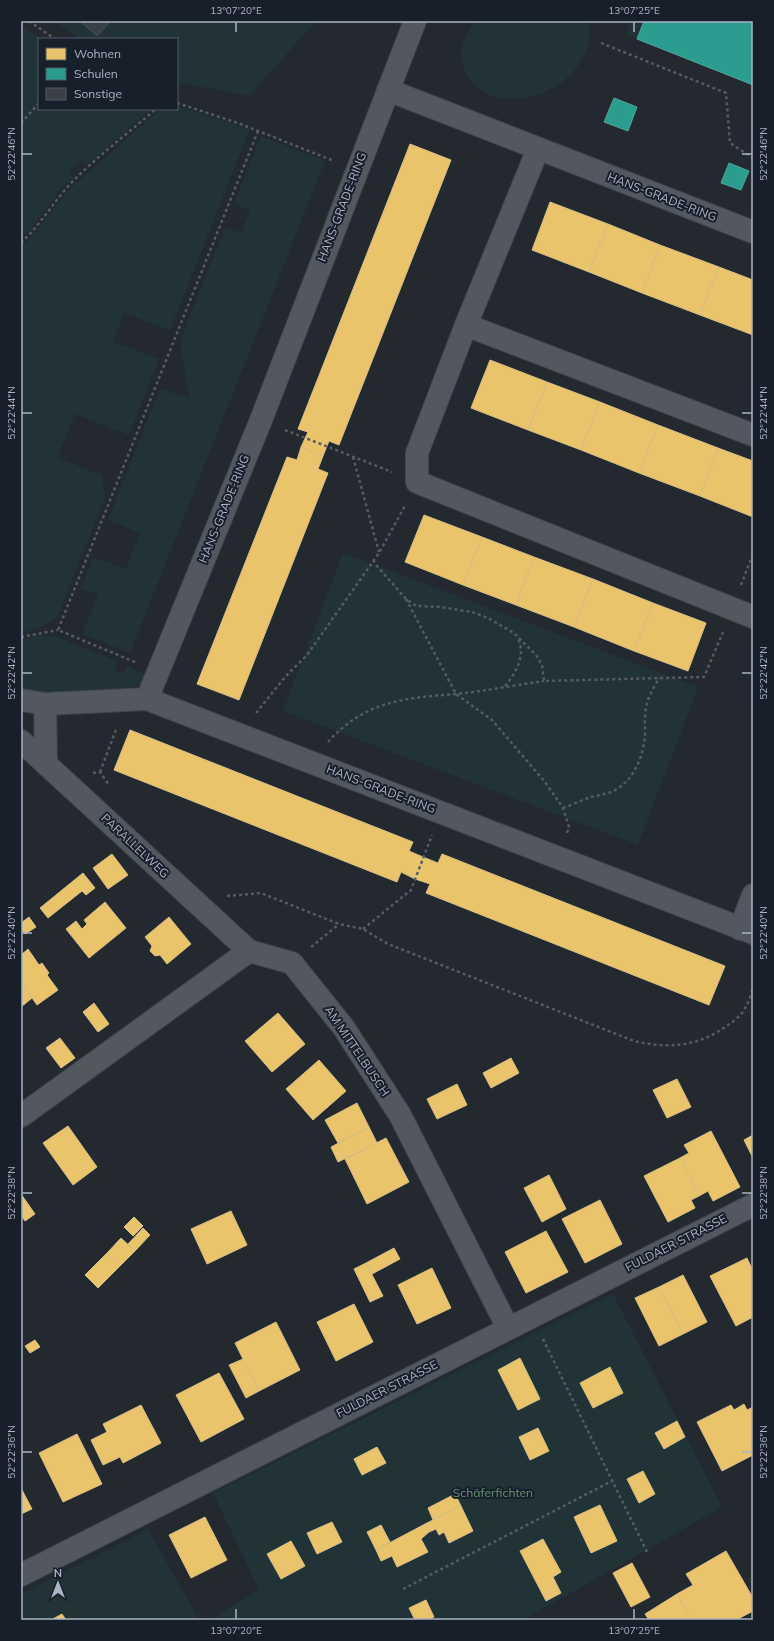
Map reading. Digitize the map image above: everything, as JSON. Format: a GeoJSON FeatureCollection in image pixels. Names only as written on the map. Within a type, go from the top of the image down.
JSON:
{"type":"FeatureCollection","features":[{"type":"Feature","properties":{"kind":"street"},"geometry":{"type":"LineString","coordinates":[[388,90],[415,21]]}},
{"type":"Feature","properties":{"kind":"street","name":"HANS-GRADE-RING"},"geometry":{"type":"LineString","coordinates":[[747,931],[311,762],[240,735],[137,699],[158,671],[261,420],[388,90],[753,232]]}},
{"type":"Feature","properties":{"kind":"street"},"geometry":{"type":"LineString","coordinates":[[538,149],[466,325],[417,454],[417,482],[753,617]]}},
{"type":"Feature","properties":{"kind":"street"},"geometry":{"type":"LineString","coordinates":[[466,325],[753,435]]}},
{"type":"Feature","properties":{"kind":"street"},"geometry":{"type":"LineString","coordinates":[[21,700],[44,704],[137,699]]}},
{"type":"Feature","properties":{"kind":"street"},"geometry":{"type":"LineString","coordinates":[[44,704],[53,770]]}},
{"type":"Feature","properties":{"kind":"street","name":"PARALLELWEG"},"geometry":{"type":"LineString","coordinates":[[21,741],[249,950]]}},
{"type":"Feature","properties":{"kind":"street"},"geometry":{"type":"LineString","coordinates":[[747,931],[753,895]]}},
{"type":"Feature","properties":{"kind":"street"},"geometry":{"type":"LineString","coordinates":[[21,1116],[249,950],[292,963]]}},
{"type":"Feature","properties":{"kind":"street","name":"AM MITTELBUSCH"},"geometry":{"type":"LineString","coordinates":[[292,963],[344,1028],[400,1115],[508,1328]]}},
{"type":"Feature","properties":{"kind":"street","name":"FULDAER STRASSE"},"geometry":{"type":"LineString","coordinates":[[21,1574],[753,1204]]}},
{"type":"Feature","properties":{"kind":"path"},"geometry":{"type":"LineString","coordinates":[[29,21],[54,38]]}},
{"type":"Feature","properties":{"kind":"path"},"geometry":{"type":"LineString","coordinates":[[601,43],[726,93],[730,143],[753,158]]}},
{"type":"Feature","properties":{"kind":"path"},"geometry":{"type":"LineString","coordinates":[[178,103],[258,131],[356,170]]}},
{"type":"Feature","properties":{"kind":"path"},"geometry":{"type":"LineString","coordinates":[[21,123],[38,104]]}},
{"type":"Feature","properties":{"kind":"path"},"geometry":{"type":"LineString","coordinates":[[21,242],[32,232],[54,202],[74,180],[155,110]]}},
{"type":"Feature","properties":{"kind":"path"},"geometry":{"type":"LineString","coordinates":[[58,630],[258,131]]}},
{"type":"Feature","properties":{"kind":"path"},"geometry":{"type":"LineString","coordinates":[[240,735],[285,677],[307,654],[379,553],[417,482],[306,438]]}},
{"type":"Feature","properties":{"kind":"path"},"geometry":{"type":"LineString","coordinates":[[353,457],[379,553]]}},
{"type":"Feature","properties":{"kind":"path"},"geometry":{"type":"LineString","coordinates":[[311,762],[340,730],[361,714],[382,705],[403,700],[544,681],[704,677],[753,554]]}},
{"type":"Feature","properties":{"kind":"path"},"geometry":{"type":"LineString","coordinates":[[373,560],[406,599],[456,694],[492,720],[545,782],[563,808],[569,827],[558,858]]}},
{"type":"Feature","properties":{"kind":"path"},"geometry":{"type":"LineString","coordinates":[[406,599],[416,606],[440,607],[472,612],[488,618],[514,634],[536,655],[542,665],[544,681]]}},
{"type":"Feature","properties":{"kind":"path"},"geometry":{"type":"LineString","coordinates":[[21,637],[58,630],[158,671]]}},
{"type":"Feature","properties":{"kind":"path"},"geometry":{"type":"LineString","coordinates":[[505,687],[513,677],[520,663],[519,640],[514,634]]}},
{"type":"Feature","properties":{"kind":"path"},"geometry":{"type":"LineString","coordinates":[[563,808],[618,789],[628,780],[636,769],[642,754],[645,737],[647,702],[659,678]]}},
{"type":"Feature","properties":{"kind":"path"},"geometry":{"type":"LineString","coordinates":[[100,772],[137,699]]}},
{"type":"Feature","properties":{"kind":"path"},"geometry":{"type":"LineString","coordinates":[[53,770],[100,772]]}},
{"type":"Feature","properties":{"kind":"path"},"geometry":{"type":"LineString","coordinates":[[100,772],[111,787]]}},
{"type":"Feature","properties":{"kind":"path"},"geometry":{"type":"LineString","coordinates":[[363,930],[410,890],[423,857]]}},
{"type":"Feature","properties":{"kind":"path"},"geometry":{"type":"LineString","coordinates":[[224,896],[261,893],[339,924],[363,930],[388,944],[634,1041],[652,1045],[669,1046],[686,1044],[719,1032],[733,1022],[745,1009],[753,988]]}},
{"type":"Feature","properties":{"kind":"path"},"geometry":{"type":"LineString","coordinates":[[292,963],[339,924]]}},
{"type":"Feature","properties":{"kind":"path"},"geometry":{"type":"LineString","coordinates":[[532,1316],[647,1552]]}},
{"type":"Feature","properties":{"kind":"path"},"geometry":{"type":"LineString","coordinates":[[403,1589],[612,1481]]}},
{"type":"Feature","properties":{"kind":"green space"},"geometry":{"type":"Polygon","coordinates":[[[54,21],[316,21],[249,96],[178,82],[178,38],[79,38],[54,21]]]}},
{"type":"Feature","properties":{"kind":"green space"},"geometry":{"type":"Polygon","coordinates":[[[475,21],[588,21],[590,31],[589,40],[582,59],[575,69],[558,85],[536,95],[525,98],[501,98],[492,96],[477,87],[466,74],[463,66],[463,44],[475,21]]]}},
{"type":"Feature","properties":{"kind":"green space"},"geometry":{"type":"Polygon","coordinates":[[[631,21],[644,21],[637,39],[626,34],[631,21]]]}},
{"type":"Feature","properties":{"kind":"green space"},"geometry":{"type":"Polygon","coordinates":[[[21,25],[40,38],[38,38],[38,110],[150,110],[87,165],[82,160],[69,171],[73,177],[59,191],[30,230],[21,239],[21,25]]]}},
{"type":"Feature","properties":{"kind":"green space"},"geometry":{"type":"Polygon","coordinates":[[[178,106],[250,129],[170,330],[124,313],[113,342],[159,359],[129,435],[75,414],[57,458],[102,475],[105,497],[57,618],[42,626],[21,634],[21,247],[76,183],[160,110],[178,110],[178,106]]]}},
{"type":"Feature","properties":{"kind":"green space"},"geometry":{"type":"Polygon","coordinates":[[[261,136],[325,161],[130,653],[82,634],[98,595],[81,588],[93,557],[126,569],[140,533],[108,520],[160,388],[189,399],[180,341],[225,227],[241,233],[250,211],[234,204],[261,136]]]}},
{"type":"Feature","properties":{"kind":"green space"},"geometry":{"type":"Polygon","coordinates":[[[343,553],[698,687],[638,845],[283,711],[343,553]]]}},
{"type":"Feature","properties":{"kind":"green space"},"geometry":{"type":"Polygon","coordinates":[[[41,635],[55,636],[117,661],[114,670],[124,673],[127,666],[145,674],[141,685],[63,696],[21,693],[21,639],[41,635]]]}},
{"type":"Feature","properties":{"kind":"green space","name":"Schäferfichten"},"geometry":{"type":"Polygon","coordinates":[[[613,1294],[722,1507],[523,1620],[209,1620],[259,1590],[213,1493],[613,1294]]]}},
{"type":"Feature","properties":{"kind":"green space"},"geometry":{"type":"Polygon","coordinates":[[[148,1529],[199,1620],[21,1620],[21,1594],[148,1529]]]}},
{"type":"Feature","properties":{"kind":"building: Wohnen"},"geometry":{"type":"Polygon","coordinates":[[[410,144],[451,160],[339,445],[329,441],[323,456],[301,447],[308,432],[298,429],[410,144]]]}},
{"type":"Feature","properties":{"kind":"building: Wohnen"},"geometry":{"type":"Polygon","coordinates":[[[550,202],[608,224],[589,272],[532,250],[550,202]]]}},
{"type":"Feature","properties":{"kind":"building: Wohnen"},"geometry":{"type":"Polygon","coordinates":[[[608,224],[660,245],[642,293],[589,272],[608,224]]]}},
{"type":"Feature","properties":{"kind":"building: Wohnen"},"geometry":{"type":"Polygon","coordinates":[[[660,245],[719,267],[700,315],[642,293],[660,245]]]}},
{"type":"Feature","properties":{"kind":"building: Wohnen"},"geometry":{"type":"Polygon","coordinates":[[[719,267],[753,280],[753,335],[700,315],[719,267]]]}},
{"type":"Feature","properties":{"kind":"building: Wohnen"},"geometry":{"type":"Polygon","coordinates":[[[490,360],[547,382],[528,430],[471,408],[490,360]]]}},
{"type":"Feature","properties":{"kind":"building: Wohnen"},"geometry":{"type":"Polygon","coordinates":[[[547,382],[600,402],[581,450],[528,430],[547,382]]]}},
{"type":"Feature","properties":{"kind":"building: Wohnen"},"geometry":{"type":"Polygon","coordinates":[[[600,402],[658,425],[639,473],[581,450],[600,402]]]}},
{"type":"Feature","properties":{"kind":"building: Wohnen"},"geometry":{"type":"Polygon","coordinates":[[[658,425],[718,448],[700,496],[639,473],[658,425]]]}},
{"type":"Feature","properties":{"kind":"building: Wohnen"},"geometry":{"type":"Polygon","coordinates":[[[301,447],[323,456],[318,469],[328,473],[239,700],[197,684],[287,457],[297,460],[301,447]]]}},
{"type":"Feature","properties":{"kind":"building: Wohnen"},"geometry":{"type":"Polygon","coordinates":[[[718,448],[753,461],[753,517],[700,496],[718,448]]]}},
{"type":"Feature","properties":{"kind":"building: Wohnen"},"geometry":{"type":"Polygon","coordinates":[[[424,515],[482,537],[463,585],[405,562],[424,515]]]}},
{"type":"Feature","properties":{"kind":"building: Wohnen"},"geometry":{"type":"Polygon","coordinates":[[[482,537],[534,557],[516,605],[463,585],[482,537]]]}},
{"type":"Feature","properties":{"kind":"building: Wohnen"},"geometry":{"type":"Polygon","coordinates":[[[534,557],[593,579],[574,627],[516,605],[534,557]]]}},
{"type":"Feature","properties":{"kind":"building: Wohnen"},"geometry":{"type":"Polygon","coordinates":[[[593,579],[653,603],[634,651],[574,627],[593,579]]]}},
{"type":"Feature","properties":{"kind":"building: Wohnen"},"geometry":{"type":"Polygon","coordinates":[[[653,603],[706,623],[688,671],[634,651],[653,603]]]}},
{"type":"Feature","properties":{"kind":"building: Wohnen"},"geometry":{"type":"Polygon","coordinates":[[[130,730],[413,842],[409,851],[423,857],[415,879],[401,872],[397,882],[114,770],[130,730]]]}},
{"type":"Feature","properties":{"kind":"building: Wohnen"},"geometry":{"type":"Polygon","coordinates":[[[112,854],[128,875],[108,889],[93,868],[112,854]]]}},
{"type":"Feature","properties":{"kind":"building: Wohnen"},"geometry":{"type":"Polygon","coordinates":[[[442,854],[725,966],[709,1005],[426,893],[430,884],[415,879],[423,857],[438,863],[442,854]]]}},
{"type":"Feature","properties":{"kind":"building: Wohnen"},"geometry":{"type":"Polygon","coordinates":[[[83,873],[95,888],[86,895],[82,891],[48,918],[40,908],[83,873]]]}},
{"type":"Feature","properties":{"kind":"building: Wohnen"},"geometry":{"type":"Polygon","coordinates":[[[105,902],[126,928],[89,958],[66,929],[76,921],[82,929],[87,924],[84,920],[105,902]]]}},
{"type":"Feature","properties":{"kind":"building: Wohnen"},"geometry":{"type":"Polygon","coordinates":[[[29,917],[36,927],[25,934],[21,929],[21,923],[29,917]]]}},
{"type":"Feature","properties":{"kind":"building: Wohnen"},"geometry":{"type":"Polygon","coordinates":[[[169,917],[191,944],[167,964],[160,955],[155,956],[150,951],[152,946],[145,937],[169,917]]]}},
{"type":"Feature","properties":{"kind":"building: Wohnen"},"geometry":{"type":"Polygon","coordinates":[[[28,949],[39,965],[42,963],[49,973],[47,975],[58,990],[37,1005],[21,982],[21,955],[28,949]]]}},
{"type":"Feature","properties":{"kind":"building: Wohnen"},"geometry":{"type":"Polygon","coordinates":[[[21,982],[32,998],[21,1007],[21,982]]]}},
{"type":"Feature","properties":{"kind":"building: Wohnen"},"geometry":{"type":"Polygon","coordinates":[[[94,1003],[109,1024],[98,1032],[83,1012],[94,1003]]]}},
{"type":"Feature","properties":{"kind":"building: Wohnen"},"geometry":{"type":"Polygon","coordinates":[[[278,1013],[305,1044],[272,1072],[245,1041],[278,1013]]]}},
{"type":"Feature","properties":{"kind":"building: Wohnen"},"geometry":{"type":"Polygon","coordinates":[[[60,1038],[75,1058],[61,1068],[46,1048],[60,1038]]]}},
{"type":"Feature","properties":{"kind":"building: Wohnen"},"geometry":{"type":"Polygon","coordinates":[[[511,1058],[519,1073],[491,1088],[483,1073],[511,1058]]]}},
{"type":"Feature","properties":{"kind":"building: Wohnen"},"geometry":{"type":"Polygon","coordinates":[[[319,1060],[346,1091],[313,1120],[286,1089],[319,1060]]]}},
{"type":"Feature","properties":{"kind":"building: Wohnen"},"geometry":{"type":"Polygon","coordinates":[[[677,1079],[691,1107],[667,1118],[653,1090],[677,1079]]]}},
{"type":"Feature","properties":{"kind":"building: Wohnen"},"geometry":{"type":"Polygon","coordinates":[[[457,1084],[467,1105],[437,1119],[427,1099],[457,1084]]]}},
{"type":"Feature","properties":{"kind":"building: Wohnen"},"geometry":{"type":"Polygon","coordinates":[[[357,1103],[369,1127],[338,1143],[325,1120],[357,1103]]]}},
{"type":"Feature","properties":{"kind":"building: Wohnen"},"geometry":{"type":"Polygon","coordinates":[[[68,1126],[97,1167],[73,1185],[43,1143],[68,1126]]]}},
{"type":"Feature","properties":{"kind":"building: Wohnen"},"geometry":{"type":"Polygon","coordinates":[[[369,1127],[377,1143],[338,1162],[331,1147],[369,1127]]]}},
{"type":"Feature","properties":{"kind":"building: Wohnen"},"geometry":{"type":"Polygon","coordinates":[[[711,1131],[740,1187],[713,1201],[708,1191],[699,1196],[680,1158],[689,1153],[684,1145],[711,1131]]]}},
{"type":"Feature","properties":{"kind":"building: Wohnen"},"geometry":{"type":"Polygon","coordinates":[[[753,1135],[753,1158],[744,1140],[753,1135]]]}},
{"type":"Feature","properties":{"kind":"building: Wohnen"},"geometry":{"type":"Polygon","coordinates":[[[386,1138],[409,1182],[367,1204],[345,1159],[386,1138]]]}},
{"type":"Feature","properties":{"kind":"building: Wohnen"},"geometry":{"type":"Polygon","coordinates":[[[680,1158],[699,1196],[691,1200],[695,1208],[668,1222],[644,1176],[680,1158]]]}},
{"type":"Feature","properties":{"kind":"building: Wohnen"},"geometry":{"type":"Polygon","coordinates":[[[549,1175],[566,1209],[542,1222],[524,1188],[549,1175]]]}},
{"type":"Feature","properties":{"kind":"building: Wohnen"},"geometry":{"type":"Polygon","coordinates":[[[21,1194],[35,1214],[25,1221],[21,1215],[21,1194]]]}},
{"type":"Feature","properties":{"kind":"building: Wohnen"},"geometry":{"type":"Polygon","coordinates":[[[600,1200],[622,1244],[585,1263],[562,1219],[600,1200]]]}},
{"type":"Feature","properties":{"kind":"building: Wohnen"},"geometry":{"type":"Polygon","coordinates":[[[231,1211],[247,1245],[207,1264],[191,1229],[231,1211]]]}},
{"type":"Feature","properties":{"kind":"building: Wohnen"},"geometry":{"type":"Polygon","coordinates":[[[134,1217],[143,1226],[133,1236],[124,1227],[134,1217]]]}},
{"type":"Feature","properties":{"kind":"building: Wohnen"},"geometry":{"type":"Polygon","coordinates":[[[143,1228],[150,1235],[135,1251],[128,1244],[143,1228]]]}},
{"type":"Feature","properties":{"kind":"building: Wohnen"},"geometry":{"type":"Polygon","coordinates":[[[546,1231],[568,1272],[526,1293],[505,1252],[546,1231]]]}},
{"type":"Feature","properties":{"kind":"building: Wohnen"},"geometry":{"type":"Polygon","coordinates":[[[121,1238],[135,1251],[120,1266],[107,1253],[121,1238]]]}},
{"type":"Feature","properties":{"kind":"building: Wohnen"},"geometry":{"type":"Polygon","coordinates":[[[394,1248],[400,1259],[372,1274],[366,1263],[394,1248]]]}},
{"type":"Feature","properties":{"kind":"building: Wohnen"},"geometry":{"type":"Polygon","coordinates":[[[107,1253],[120,1266],[98,1288],[85,1275],[107,1253]]]}},
{"type":"Feature","properties":{"kind":"building: Wohnen"},"geometry":{"type":"Polygon","coordinates":[[[747,1258],[753,1271],[753,1317],[736,1326],[710,1276],[747,1258]]]}},
{"type":"Feature","properties":{"kind":"building: Wohnen"},"geometry":{"type":"Polygon","coordinates":[[[366,1263],[383,1296],[370,1302],[354,1269],[366,1263]]]}},
{"type":"Feature","properties":{"kind":"building: Wohnen"},"geometry":{"type":"Polygon","coordinates":[[[432,1268],[451,1308],[417,1324],[398,1285],[432,1268]]]}},
{"type":"Feature","properties":{"kind":"building: Wohnen"},"geometry":{"type":"Polygon","coordinates":[[[683,1275],[707,1322],[683,1334],[659,1287],[683,1275]]]}},
{"type":"Feature","properties":{"kind":"building: Wohnen"},"geometry":{"type":"Polygon","coordinates":[[[659,1287],[683,1334],[659,1346],[635,1298],[659,1287]]]}},
{"type":"Feature","properties":{"kind":"building: Wohnen"},"geometry":{"type":"Polygon","coordinates":[[[354,1304],[373,1342],[336,1361],[317,1322],[354,1304]]]}},
{"type":"Feature","properties":{"kind":"building: Wohnen"},"geometry":{"type":"Polygon","coordinates":[[[276,1322],[300,1370],[259,1391],[235,1343],[276,1322]]]}},
{"type":"Feature","properties":{"kind":"building: Wohnen"},"geometry":{"type":"Polygon","coordinates":[[[35,1340],[40,1347],[30,1353],[25,1346],[35,1340]]]}},
{"type":"Feature","properties":{"kind":"building: Wohnen"},"geometry":{"type":"Polygon","coordinates":[[[520,1358],[540,1399],[518,1410],[498,1370],[520,1358]]]}},
{"type":"Feature","properties":{"kind":"building: Wohnen"},"geometry":{"type":"Polygon","coordinates":[[[243,1359],[259,1391],[246,1398],[229,1365],[243,1359]]]}},
{"type":"Feature","properties":{"kind":"building: Wohnen"},"geometry":{"type":"Polygon","coordinates":[[[610,1367],[623,1393],[593,1408],[580,1383],[610,1367]]]}},
{"type":"Feature","properties":{"kind":"building: Wohnen"},"geometry":{"type":"Polygon","coordinates":[[[219,1373],[244,1419],[201,1442],[176,1395],[219,1373]]]}},
{"type":"Feature","properties":{"kind":"building: Wohnen"},"geometry":{"type":"Polygon","coordinates":[[[744,1404],[747,1410],[753,1407],[753,1455],[722,1471],[697,1422],[731,1405],[734,1410],[744,1404]]]}},
{"type":"Feature","properties":{"kind":"building: Wohnen"},"geometry":{"type":"Polygon","coordinates":[[[141,1405],[161,1443],[123,1463],[120,1457],[103,1465],[91,1440],[107,1432],[103,1424],[141,1405]]]}},
{"type":"Feature","properties":{"kind":"building: Wohnen"},"geometry":{"type":"Polygon","coordinates":[[[677,1421],[685,1437],[664,1449],[655,1433],[677,1421]]]}},
{"type":"Feature","properties":{"kind":"building: Wohnen"},"geometry":{"type":"Polygon","coordinates":[[[538,1428],[549,1451],[530,1460],[519,1437],[538,1428]]]}},
{"type":"Feature","properties":{"kind":"building: Wohnen"},"geometry":{"type":"Polygon","coordinates":[[[77,1434],[102,1484],[63,1502],[39,1453],[77,1434]]]}},
{"type":"Feature","properties":{"kind":"building: Wohnen"},"geometry":{"type":"Polygon","coordinates":[[[377,1447],[386,1463],[362,1475],[354,1459],[377,1447]]]}},
{"type":"Feature","properties":{"kind":"building: Wohnen"},"geometry":{"type":"Polygon","coordinates":[[[643,1471],[655,1494],[639,1503],[627,1479],[643,1471]]]}},
{"type":"Feature","properties":{"kind":"building: Wohnen"},"geometry":{"type":"Polygon","coordinates":[[[21,1488],[32,1509],[21,1514],[21,1488]]]}},
{"type":"Feature","properties":{"kind":"building: Wohnen"},"geometry":{"type":"Polygon","coordinates":[[[455,1494],[461,1506],[433,1520],[428,1508],[455,1494]]]}},
{"type":"Feature","properties":{"kind":"building: Wohnen"},"geometry":{"type":"Polygon","coordinates":[[[600,1505],[617,1541],[591,1553],[574,1517],[600,1505]]]}},
{"type":"Feature","properties":{"kind":"building: Wohnen"},"geometry":{"type":"Polygon","coordinates":[[[461,1506],[473,1531],[449,1543],[444,1532],[439,1535],[436,1529],[429,1532],[425,1524],[461,1506]]]}},
{"type":"Feature","properties":{"kind":"building: Wohnen"},"geometry":{"type":"Polygon","coordinates":[[[205,1517],[227,1560],[191,1578],[169,1535],[205,1517]]]}},
{"type":"Feature","properties":{"kind":"building: Wohnen"},"geometry":{"type":"Polygon","coordinates":[[[332,1522],[342,1542],[317,1554],[307,1533],[332,1522]]]}},
{"type":"Feature","properties":{"kind":"building: Wohnen"},"geometry":{"type":"Polygon","coordinates":[[[425,1524],[429,1532],[421,1539],[428,1552],[397,1567],[392,1556],[381,1561],[376,1550],[425,1524]]]}},
{"type":"Feature","properties":{"kind":"building: Wohnen"},"geometry":{"type":"Polygon","coordinates":[[[381,1525],[390,1542],[376,1550],[367,1532],[381,1525]]]}},
{"type":"Feature","properties":{"kind":"building: Wohnen"},"geometry":{"type":"Polygon","coordinates":[[[543,1539],[561,1572],[553,1577],[561,1593],[546,1601],[520,1551],[543,1539]]]}},
{"type":"Feature","properties":{"kind":"building: Wohnen"},"geometry":{"type":"Polygon","coordinates":[[[291,1541],[305,1566],[281,1579],[267,1554],[291,1541]]]}},
{"type":"Feature","properties":{"kind":"building: Wohnen"},"geometry":{"type":"Polygon","coordinates":[[[726,1551],[753,1598],[753,1611],[736,1620],[692,1620],[677,1594],[693,1585],[686,1574],[726,1551]]]}},
{"type":"Feature","properties":{"kind":"building: Wohnen"},"geometry":{"type":"Polygon","coordinates":[[[632,1563],[650,1597],[631,1607],[613,1573],[632,1563]]]}},
{"type":"Feature","properties":{"kind":"building: Wohnen"},"geometry":{"type":"Polygon","coordinates":[[[677,1594],[692,1620],[649,1620],[645,1614],[677,1594]]]}},
{"type":"Feature","properties":{"kind":"building: Wohnen"},"geometry":{"type":"Polygon","coordinates":[[[426,1600],[434,1617],[427,1620],[415,1620],[409,1608],[426,1600]]]}},
{"type":"Feature","properties":{"kind":"building: Wohnen"},"geometry":{"type":"Polygon","coordinates":[[[62,1614],[66,1620],[51,1620],[62,1614]]]}},
{"type":"Feature","properties":{"kind":"building: Schulen"},"geometry":{"type":"Polygon","coordinates":[[[644,21],[753,21],[753,85],[637,39],[644,21]]]}},
{"type":"Feature","properties":{"kind":"building: Schulen"},"geometry":{"type":"Polygon","coordinates":[[[614,98],[637,107],[628,131],[604,122],[614,98]]]}},
{"type":"Feature","properties":{"kind":"building: Schulen"},"geometry":{"type":"Polygon","coordinates":[[[729,163],[749,171],[741,190],[721,183],[729,163]]]}},
{"type":"Feature","properties":{"kind":"building: Sonstige"},"geometry":{"type":"Polygon","coordinates":[[[80,21],[111,21],[97,36],[80,21]]]}}]}
